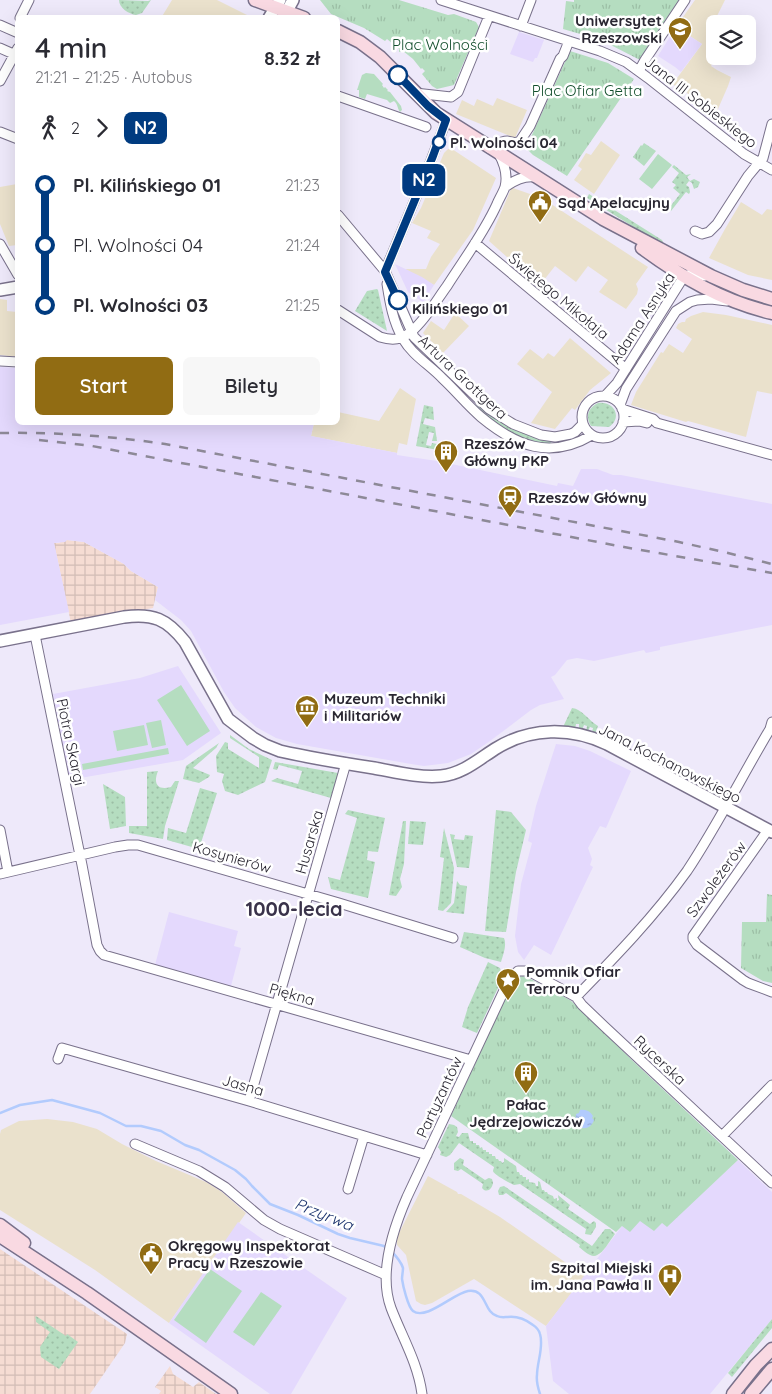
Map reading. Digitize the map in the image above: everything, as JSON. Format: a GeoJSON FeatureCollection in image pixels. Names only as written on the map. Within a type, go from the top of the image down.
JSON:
{"type":"FeatureCollection","features":[{"type":"Feature","properties":{"kind":"main road"},"geometry":{"type":"LineString","coordinates":[[255,0],[296,15]]}},
{"type":"Feature","properties":{"kind":"main road"},"geometry":{"type":"LineString","coordinates":[[340,32],[360,42],[380,57],[436,114],[608,222],[710,276],[743,290],[772,298]]}},
{"type":"Feature","properties":{"kind":"main road"},"geometry":{"type":"LineString","coordinates":[[608,222],[684,277],[710,291],[737,302],[772,312]]}},
{"type":"Feature","properties":{"kind":"main road"},"geometry":{"type":"LineString","coordinates":[[0,1225],[87,1293]]}},
{"type":"Feature","properties":{"kind":"main road"},"geometry":{"type":"LineString","coordinates":[[0,1236],[87,1293],[231,1394]]}},
{"type":"Feature","properties":{"kind":"main road"},"geometry":{"type":"LineString","coordinates":[[733,1394],[756,1365],[772,1349]]}},
{"type":"Feature","properties":{"kind":"main road"},"geometry":{"type":"LineString","coordinates":[[751,1394],[772,1369]]}},
{"type":"Feature","properties":{"kind":"street"},"geometry":{"type":"LineString","coordinates":[[22,15],[29,0]]}},
{"type":"Feature","properties":{"kind":"street","name":"Jana III Sobieskiego"},"geometry":{"type":"LineString","coordinates":[[441,0],[607,53],[626,62],[744,154],[772,170]]}},
{"type":"Feature","properties":{"kind":"street"},"geometry":{"type":"LineString","coordinates":[[521,26],[531,0]]}},
{"type":"Feature","properties":{"kind":"street"},"geometry":{"type":"LineString","coordinates":[[639,71],[684,0]]}},
{"type":"Feature","properties":{"kind":"street"},"geometry":{"type":"LineString","coordinates":[[415,93],[451,97],[458,92],[489,16]]}},
{"type":"Feature","properties":{"kind":"street"},"geometry":{"type":"LineString","coordinates":[[0,25],[15,32]]}},
{"type":"Feature","properties":{"kind":"street"},"geometry":{"type":"LineString","coordinates":[[340,311],[380,337],[392,340],[402,338],[422,321],[487,225],[505,187],[505,167],[494,151],[503,142],[517,143],[520,141],[530,126],[569,41]]}},
{"type":"Feature","properties":{"kind":"street"},"geometry":{"type":"LineString","coordinates":[[0,48],[15,53]]}},
{"type":"Feature","properties":{"kind":"street"},"geometry":{"type":"LineString","coordinates":[[0,81],[15,55]]}},
{"type":"Feature","properties":{"kind":"street"},"geometry":{"type":"LineString","coordinates":[[340,97],[426,127]]}},
{"type":"Feature","properties":{"kind":"street"},"geometry":{"type":"LineString","coordinates":[[340,217],[385,272],[446,120]]}},
{"type":"Feature","properties":{"kind":"street"},"geometry":{"type":"LineString","coordinates":[[695,231],[702,234],[713,229],[748,176],[763,158],[772,124]]}},
{"type":"Feature","properties":{"kind":"street"},"geometry":{"type":"LineString","coordinates":[[0,132],[15,138]]}},
{"type":"Feature","properties":{"kind":"street"},"geometry":{"type":"LineString","coordinates":[[505,187],[521,178],[536,177]]}},
{"type":"Feature","properties":{"kind":"street","name":"Świętego Mikołaja"},"geometry":{"type":"LineString","coordinates":[[475,243],[626,369]]}},
{"type":"Feature","properties":{"kind":"street"},"geometry":{"type":"LineString","coordinates":[[0,244],[15,271]]}},
{"type":"Feature","properties":{"kind":"street","name":"Artura Grottgera"},"geometry":{"type":"LineString","coordinates":[[385,272],[411,332],[481,402],[513,424],[541,435],[555,437],[571,434],[576,432],[583,424]]}},
{"type":"Feature","properties":{"kind":"street","name":"Artura Grottgera"},"geometry":{"type":"LineString","coordinates":[[385,272],[394,320],[402,338],[410,350],[442,377],[481,417],[515,439],[530,445],[550,449],[573,445],[592,435]]}},
{"type":"Feature","properties":{"kind":"street","name":"Adama Asnyka"},"geometry":{"type":"LineString","coordinates":[[605,396],[617,383],[684,277],[687,274],[710,276]]}},
{"type":"Feature","properties":{"kind":"street"},"geometry":{"type":"LineString","coordinates":[[0,290],[15,287]]}},
{"type":"Feature","properties":{"kind":"street","name":"Adama Asnyka"},"geometry":{"type":"LineString","coordinates":[[621,407],[626,390],[676,310],[697,300],[737,302]]}},
{"type":"Feature","properties":{"kind":"street"},"geometry":{"type":"LineString","coordinates":[[0,360],[15,362]]}},
{"type":"Feature","properties":{"kind":"street"},"geometry":{"type":"LineString","coordinates":[[621,407],[624,416],[623,422],[619,430],[612,436],[602,438],[592,435],[586,430],[582,415],[586,405],[594,398],[605,396],[614,400],[621,407],[657,423],[772,455]]}},
{"type":"Feature","properties":{"kind":"street"},"geometry":{"type":"LineString","coordinates":[[623,422],[657,423]]}},
{"type":"Feature","properties":{"kind":"street","name":"Jana Kochanowskiego"},"geometry":{"type":"LineString","coordinates":[[0,641],[137,615],[152,617],[172,628],[185,642],[228,719],[241,730],[265,745],[280,751],[430,777],[458,772],[498,748],[518,738],[534,733],[557,731],[571,733],[608,744],[770,831]]}},
{"type":"Feature","properties":{"kind":"street","name":"Piotra Skargi"},"geometry":{"type":"LineString","coordinates":[[34,635],[98,946],[104,955]]}},
{"type":"Feature","properties":{"kind":"street"},"geometry":{"type":"LineString","coordinates":[[576,997],[658,908],[698,854],[770,729],[772,722]]}},
{"type":"Feature","properties":{"kind":"street","name":"Husarska"},"geometry":{"type":"LineString","coordinates":[[249,1101],[346,763]]}},
{"type":"Feature","properties":{"kind":"street"},"geometry":{"type":"LineString","coordinates":[[0,830],[4,873]]}},
{"type":"Feature","properties":{"kind":"street","name":"Szwoleżerów"},"geometry":{"type":"LineString","coordinates":[[770,831],[693,936],[693,939],[697,945],[743,980],[772,992]]}},
{"type":"Feature","properties":{"kind":"street","name":"Kosynierów"},"geometry":{"type":"LineString","coordinates":[[4,873],[115,847],[138,845],[453,938]]}},
{"type":"Feature","properties":{"kind":"street","name":"Piękna"},"geometry":{"type":"LineString","coordinates":[[104,955],[472,1060]]}},
{"type":"Feature","properties":{"kind":"street","name":"Rycerska"},"geometry":{"type":"LineString","coordinates":[[522,971],[532,973],[576,997],[605,1027],[772,1183]]}},
{"type":"Feature","properties":{"kind":"street","name":"Partyzantów"},"geometry":{"type":"LineString","coordinates":[[386,1271],[401,1211],[507,984],[515,973],[522,971]]}},
{"type":"Feature","properties":{"kind":"street","name":"Jasna"},"geometry":{"type":"LineString","coordinates":[[58,1059],[62,1048],[249,1101],[427,1155]]}},
{"type":"Feature","properties":{"kind":"street"},"geometry":{"type":"LineString","coordinates":[[722,1136],[772,1085]]}},
{"type":"Feature","properties":{"kind":"street"},"geometry":{"type":"LineString","coordinates":[[348,1189],[364,1136]]}},
{"type":"Feature","properties":{"kind":"street"},"geometry":{"type":"LineString","coordinates":[[135,1144],[199,1171],[225,1187],[264,1220],[280,1230],[386,1271],[386,1287],[390,1303],[414,1360],[422,1394]]}},
{"type":"Feature","properties":{"kind":"shaded area"},"geometry":{"type":"Polygon","coordinates":[[[172,0],[217,0],[247,15],[163,15],[172,0]]]}},
{"type":"Feature","properties":{"kind":"shaded area"},"geometry":{"type":"Polygon","coordinates":[[[695,0],[725,0],[718,15],[706,15],[706,65],[712,65],[731,77],[714,118],[700,106],[702,104],[683,90],[681,92],[672,85],[702,44],[676,27],[695,0]]]}},
{"type":"Feature","properties":{"kind":"shaded area","name":"Uniwersytet Rzeszowski"},"geometry":{"type":"Polygon","coordinates":[[[676,27],[702,44],[681,72],[658,56],[676,27]]]}},
{"type":"Feature","properties":{"kind":"shaded area"},"geometry":{"type":"Polygon","coordinates":[[[519,32],[544,40],[537,58],[533,62],[510,54],[519,32]]]}},
{"type":"Feature","properties":{"kind":"shaded area"},"geometry":{"type":"Polygon","coordinates":[[[497,98],[527,110],[515,138],[456,114],[462,100],[474,106],[477,99],[493,106],[497,98]]]}},
{"type":"Feature","properties":{"kind":"shaded area"},"geometry":{"type":"Polygon","coordinates":[[[601,141],[620,155],[594,194],[574,180],[582,169],[578,166],[586,153],[591,155],[601,141]]]}},
{"type":"Feature","properties":{"kind":"shaded area"},"geometry":{"type":"Polygon","coordinates":[[[448,149],[452,149],[496,178],[473,230],[434,285],[405,269],[426,269],[431,257],[440,244],[427,238],[431,231],[412,223],[421,208],[444,153],[448,149]]]}},
{"type":"Feature","properties":{"kind":"shaded area"},"geometry":{"type":"Polygon","coordinates":[[[15,184],[15,245],[9,246],[0,224],[0,187],[15,184]]]}},
{"type":"Feature","properties":{"kind":"shaded area"},"geometry":{"type":"Polygon","coordinates":[[[513,188],[551,204],[648,267],[636,284],[637,294],[626,309],[599,292],[608,280],[588,266],[576,282],[555,266],[540,285],[530,277],[533,274],[528,270],[525,273],[489,241],[513,188]]]}},
{"type":"Feature","properties":{"kind":"shaded area"},"geometry":{"type":"Polygon","coordinates":[[[741,202],[762,215],[767,209],[772,210],[772,280],[748,275],[709,258],[741,202]]]}},
{"type":"Feature","properties":{"kind":"shaded area"},"geometry":{"type":"Polygon","coordinates":[[[395,264],[434,285],[423,302],[408,292],[395,264]]]}},
{"type":"Feature","properties":{"kind":"shaded area"},"geometry":{"type":"Polygon","coordinates":[[[0,299],[7,300],[7,311],[15,312],[15,357],[0,355],[0,299]]]}},
{"type":"Feature","properties":{"kind":"shaded area"},"geometry":{"type":"Polygon","coordinates":[[[703,312],[772,325],[772,394],[757,391],[746,437],[686,422],[631,405],[636,392],[661,352],[663,353],[669,344],[683,353],[692,339],[676,328],[678,324],[685,322],[691,316],[703,312]]]}},
{"type":"Feature","properties":{"kind":"shaded area"},"geometry":{"type":"Polygon","coordinates":[[[455,313],[469,326],[443,353],[423,333],[431,321],[444,330],[455,313]]]}},
{"type":"Feature","properties":{"kind":"shaded area"},"geometry":{"type":"Polygon","coordinates":[[[570,338],[611,373],[590,390],[575,410],[572,408],[555,429],[531,423],[552,392],[517,364],[530,349],[543,359],[548,353],[554,357],[570,338]]]}},
{"type":"Feature","properties":{"kind":"shaded area"},"geometry":{"type":"Polygon","coordinates":[[[0,367],[15,368],[15,425],[314,425],[311,436],[557,486],[558,483],[573,486],[581,469],[597,469],[613,475],[772,504],[772,625],[660,647],[660,650],[646,653],[644,650],[594,661],[577,658],[567,660],[555,675],[551,677],[564,699],[540,705],[471,754],[448,763],[424,766],[297,744],[276,738],[256,727],[235,708],[224,692],[191,631],[181,620],[155,600],[158,587],[131,571],[124,564],[84,542],[67,540],[54,543],[69,612],[0,625],[0,367]]]}},
{"type":"Feature","properties":{"kind":"shaded area"},"geometry":{"type":"Polygon","coordinates":[[[400,388],[416,399],[407,445],[399,443],[397,453],[311,436],[314,425],[340,425],[340,412],[379,421],[400,388]]]}},
{"type":"Feature","properties":{"kind":"shaded area"},"geometry":{"type":"Polygon","coordinates":[[[67,540],[84,542],[124,564],[131,571],[158,587],[153,608],[71,623],[54,543],[67,540]]]}},
{"type":"Feature","properties":{"kind":"shaded area"},"geometry":{"type":"Polygon","coordinates":[[[178,666],[221,733],[183,760],[69,780],[53,694],[140,678],[178,666]]]}},
{"type":"Feature","properties":{"kind":"shaded area"},"geometry":{"type":"Polygon","coordinates":[[[556,744],[575,746],[590,751],[631,771],[606,828],[600,826],[588,848],[592,859],[590,865],[593,867],[551,955],[534,945],[524,960],[518,952],[515,936],[521,884],[532,843],[528,841],[536,806],[556,744]]]}},
{"type":"Feature","properties":{"kind":"shaded area"},"geometry":{"type":"Polygon","coordinates":[[[169,912],[238,931],[234,946],[241,948],[231,986],[155,965],[169,912]]]}},
{"type":"Feature","properties":{"kind":"shaded area"},"geometry":{"type":"Polygon","coordinates":[[[47,1119],[73,1122],[97,1129],[156,1161],[206,1182],[222,1192],[246,1213],[169,1323],[95,1270],[0,1210],[1,1130],[19,1121],[47,1119]]]}},
{"type":"Feature","properties":{"kind":"shaded area","name":"Szpital Miejski im. Jana Pawła II"},"geometry":{"type":"Polygon","coordinates":[[[738,1160],[772,1192],[772,1319],[710,1394],[569,1394],[553,1381],[546,1326],[622,1226],[640,1221],[662,1223],[667,1226],[738,1160]]]}},
{"type":"Feature","properties":{"kind":"shaded area"},"geometry":{"type":"Polygon","coordinates":[[[428,1176],[500,1217],[585,1276],[546,1326],[474,1279],[432,1303],[425,1305],[416,1301],[406,1255],[397,1245],[397,1237],[428,1176]]]}},
{"type":"Feature","properties":{"kind":"shaded area"},"geometry":{"type":"Polygon","coordinates":[[[238,1222],[347,1298],[291,1394],[270,1394],[169,1323],[238,1222]]]}},
{"type":"Feature","properties":{"kind":"shaded area"},"geometry":{"type":"Polygon","coordinates":[[[0,1249],[127,1334],[125,1343],[90,1394],[0,1394],[0,1249]]]}},
{"type":"Feature","properties":{"kind":"shaded area"},"geometry":{"type":"Polygon","coordinates":[[[170,1366],[173,1374],[193,1387],[199,1382],[216,1394],[159,1394],[161,1391],[155,1387],[170,1366]]]}},
{"type":"Feature","properties":{"kind":"green space"},"geometry":{"type":"Polygon","coordinates":[[[119,0],[151,0],[142,13],[136,15],[125,10],[119,3],[119,0]]]}},
{"type":"Feature","properties":{"kind":"green space","name":"Plac Wolności"},"geometry":{"type":"Polygon","coordinates":[[[320,0],[399,0],[448,15],[454,14],[476,22],[479,27],[454,85],[437,89],[422,74],[425,71],[413,59],[403,51],[399,52],[399,49],[387,39],[385,41],[364,28],[340,18],[340,15],[331,14],[320,0]]]}},
{"type":"Feature","properties":{"kind":"green space","name":"Plac Ofiar Getta"},"geometry":{"type":"Polygon","coordinates":[[[574,0],[679,0],[640,60],[601,40],[563,29],[566,1],[574,2],[574,0]]]}},
{"type":"Feature","properties":{"kind":"green space","name":"Plac Ofiar Getta"},"geometry":{"type":"Polygon","coordinates":[[[570,51],[608,63],[634,79],[567,176],[533,155],[526,148],[570,51]]]}},
{"type":"Feature","properties":{"kind":"green space"},"geometry":{"type":"Polygon","coordinates":[[[366,73],[374,74],[383,84],[384,88],[390,92],[401,106],[402,110],[400,112],[394,101],[390,103],[387,100],[367,94],[365,99],[359,97],[359,90],[357,90],[362,75],[366,73]]]}},
{"type":"Feature","properties":{"kind":"green space"},"geometry":{"type":"Polygon","coordinates":[[[644,143],[656,151],[644,166],[633,157],[644,143]]]}},
{"type":"Feature","properties":{"kind":"green space"},"geometry":{"type":"Polygon","coordinates":[[[658,154],[672,165],[652,189],[639,179],[658,154]]]}},
{"type":"Feature","properties":{"kind":"green space"},"geometry":{"type":"Polygon","coordinates":[[[674,165],[686,175],[691,174],[687,177],[690,181],[694,179],[700,182],[698,187],[694,189],[689,181],[686,185],[689,187],[689,194],[686,192],[671,211],[669,208],[680,194],[673,188],[676,185],[672,182],[679,173],[672,167],[674,165]]]}},
{"type":"Feature","properties":{"kind":"green space"},"geometry":{"type":"Polygon","coordinates":[[[589,194],[663,242],[661,244],[587,198],[589,194]]]}},
{"type":"Feature","properties":{"kind":"green space"},"geometry":{"type":"Polygon","coordinates":[[[377,289],[387,331],[355,311],[367,291],[377,289]]]}},
{"type":"Feature","properties":{"kind":"green space"},"geometry":{"type":"Polygon","coordinates":[[[598,403],[608,404],[615,411],[615,419],[609,427],[591,426],[589,423],[588,413],[598,403]]]}},
{"type":"Feature","properties":{"kind":"green space"},"geometry":{"type":"Polygon","coordinates":[[[475,404],[511,428],[536,438],[551,440],[551,445],[524,438],[509,431],[488,417],[475,404]]]}},
{"type":"Feature","properties":{"kind":"green space"},"geometry":{"type":"Polygon","coordinates":[[[424,405],[433,407],[434,420],[425,418],[423,424],[435,427],[437,441],[432,441],[434,433],[429,432],[426,445],[437,444],[438,450],[416,446],[424,405]]]}},
{"type":"Feature","properties":{"kind":"green space"},"geometry":{"type":"Polygon","coordinates":[[[181,685],[210,731],[187,746],[157,700],[181,685]]]}},
{"type":"Feature","properties":{"kind":"green space"},"geometry":{"type":"Polygon","coordinates":[[[572,708],[579,711],[598,726],[595,734],[592,732],[593,728],[590,727],[586,731],[587,726],[584,725],[582,730],[579,729],[579,724],[576,724],[575,729],[563,727],[572,708]]]}},
{"type":"Feature","properties":{"kind":"green space"},"geometry":{"type":"Polygon","coordinates":[[[161,720],[166,745],[152,748],[146,723],[161,720]]]}},
{"type":"Feature","properties":{"kind":"green space"},"geometry":{"type":"Polygon","coordinates":[[[144,725],[148,745],[117,751],[113,731],[144,725]]]}},
{"type":"Feature","properties":{"kind":"green space"},"geometry":{"type":"Polygon","coordinates":[[[230,735],[249,749],[272,760],[265,782],[238,795],[225,791],[222,781],[224,774],[217,772],[216,756],[225,742],[228,743],[228,749],[259,768],[259,757],[230,738],[230,735]]]}},
{"type":"Feature","properties":{"kind":"green space"},"geometry":{"type":"Polygon","coordinates":[[[219,743],[216,748],[193,768],[210,775],[209,777],[199,783],[183,779],[186,766],[219,743]]]}},
{"type":"Feature","properties":{"kind":"green space"},"geometry":{"type":"Polygon","coordinates":[[[168,748],[169,754],[83,770],[82,764],[168,748]]]}},
{"type":"Feature","properties":{"kind":"green space"},"geometry":{"type":"Polygon","coordinates":[[[275,762],[338,773],[331,798],[271,781],[277,778],[298,784],[302,771],[279,765],[277,770],[273,769],[275,762]]]}},
{"type":"Feature","properties":{"kind":"green space"},"geometry":{"type":"Polygon","coordinates":[[[158,771],[156,782],[159,787],[171,787],[175,781],[179,781],[165,826],[163,839],[129,833],[129,826],[147,826],[147,772],[158,771]]]}},
{"type":"Feature","properties":{"kind":"green space"},"geometry":{"type":"Polygon","coordinates":[[[103,784],[125,797],[126,826],[110,829],[103,784]]]}},
{"type":"Feature","properties":{"kind":"green space"},"geometry":{"type":"Polygon","coordinates":[[[200,788],[217,793],[199,849],[167,840],[168,828],[186,833],[200,788]]]}},
{"type":"Feature","properties":{"kind":"green space"},"geometry":{"type":"Polygon","coordinates":[[[348,810],[385,818],[378,852],[368,851],[367,860],[375,862],[368,898],[331,889],[328,877],[340,880],[357,818],[345,814],[348,810]]]}},
{"type":"Feature","properties":{"kind":"green space"},"geometry":{"type":"Polygon","coordinates":[[[496,810],[511,812],[526,830],[516,872],[506,932],[485,931],[496,810]]]}},
{"type":"Feature","properties":{"kind":"green space"},"geometry":{"type":"Polygon","coordinates":[[[403,821],[406,821],[404,864],[400,879],[402,887],[396,896],[389,895],[403,821]]]}},
{"type":"Feature","properties":{"kind":"green space"},"geometry":{"type":"Polygon","coordinates":[[[410,821],[426,822],[423,845],[408,844],[410,821]]]}},
{"type":"Feature","properties":{"kind":"green space"},"geometry":{"type":"Polygon","coordinates":[[[444,828],[454,868],[451,903],[443,911],[438,910],[444,858],[440,857],[444,828]]]}},
{"type":"Feature","properties":{"kind":"green space"},"geometry":{"type":"Polygon","coordinates":[[[450,834],[455,835],[454,839],[464,840],[465,835],[473,836],[469,868],[457,867],[450,834]]]}},
{"type":"Feature","properties":{"kind":"green space"},"geometry":{"type":"Polygon","coordinates":[[[457,881],[460,885],[467,886],[464,914],[446,912],[454,903],[457,881]]]}},
{"type":"Feature","properties":{"kind":"green space"},"geometry":{"type":"Polygon","coordinates":[[[767,894],[772,895],[772,983],[763,981],[741,968],[742,922],[766,922],[767,894]]]}},
{"type":"Feature","properties":{"kind":"green space"},"geometry":{"type":"Polygon","coordinates":[[[464,932],[504,938],[505,947],[501,962],[485,958],[460,947],[464,932]]]}},
{"type":"Feature","properties":{"kind":"green space"},"geometry":{"type":"Polygon","coordinates":[[[488,962],[500,968],[503,977],[477,1033],[462,1027],[468,1007],[488,962]]]}},
{"type":"Feature","properties":{"kind":"green space"},"geometry":{"type":"Polygon","coordinates":[[[522,976],[570,1000],[738,1160],[667,1227],[662,1223],[654,1231],[640,1221],[630,1232],[622,1226],[616,1232],[451,1116],[512,984],[517,978],[522,976]]]}},
{"type":"Feature","properties":{"kind":"green space"},"geometry":{"type":"Polygon","coordinates":[[[449,1124],[457,1127],[458,1132],[456,1136],[459,1137],[462,1133],[468,1133],[470,1141],[479,1145],[480,1148],[482,1147],[483,1150],[495,1156],[502,1163],[504,1158],[516,1166],[517,1172],[520,1175],[526,1177],[526,1180],[529,1179],[529,1182],[535,1183],[536,1186],[538,1186],[538,1181],[540,1182],[542,1190],[553,1196],[554,1199],[557,1198],[557,1201],[559,1200],[558,1195],[570,1205],[568,1209],[590,1224],[594,1221],[596,1227],[591,1235],[585,1234],[586,1229],[520,1184],[514,1185],[499,1177],[493,1171],[494,1167],[459,1143],[450,1155],[446,1157],[440,1155],[441,1152],[438,1147],[449,1124]]]}},
{"type":"Feature","properties":{"kind":"green space"},"geometry":{"type":"Polygon","coordinates":[[[460,1158],[464,1160],[463,1165],[485,1180],[492,1179],[493,1183],[490,1189],[484,1190],[482,1188],[483,1184],[461,1169],[458,1171],[454,1170],[454,1163],[460,1158]]]}},
{"type":"Feature","properties":{"kind":"green space"},"geometry":{"type":"Polygon","coordinates":[[[504,1186],[592,1246],[605,1229],[610,1229],[615,1234],[600,1253],[594,1256],[590,1255],[579,1247],[580,1245],[506,1193],[499,1195],[500,1187],[504,1186]]]}},
{"type":"Feature","properties":{"kind":"green space"},"geometry":{"type":"Polygon","coordinates":[[[210,1269],[242,1291],[206,1343],[174,1320],[210,1269]]]}},
{"type":"Feature","properties":{"kind":"green space"},"geometry":{"type":"Polygon","coordinates":[[[261,1292],[282,1306],[254,1346],[233,1332],[261,1292]]]}},
{"type":"Feature","properties":{"kind":"green space"},"geometry":{"type":"Polygon","coordinates":[[[36,1316],[78,1342],[59,1369],[41,1357],[40,1347],[50,1332],[36,1322],[36,1316]]]}},
{"type":"Feature","properties":{"kind":"green space"},"geometry":{"type":"Polygon","coordinates":[[[772,1319],[772,1328],[732,1377],[728,1373],[772,1319]]]}},
{"type":"Feature","properties":{"kind":"water"},"geometry":{"type":"Polygon","coordinates":[[[580,1110],[588,1111],[593,1116],[594,1120],[588,1127],[579,1127],[575,1122],[576,1114],[580,1110]]]}},
{"type":"Feature","properties":{"kind":"waterway","name":"Przyrwa"},"geometry":{"type":"LineString","coordinates":[[0,1113],[20,1105],[52,1100],[100,1113],[126,1126],[141,1126],[161,1131],[235,1170],[270,1204],[338,1234],[384,1246],[387,1249]]}},
{"type":"Feature","properties":{"kind":"waterway","name":"Przyrwa"},"geometry":{"type":"LineString","coordinates":[[392,1252],[403,1268],[403,1286],[413,1311],[419,1313],[432,1310],[462,1293],[474,1291],[479,1293],[493,1314],[500,1317],[521,1318],[536,1328],[540,1333],[541,1339],[537,1370],[537,1385],[540,1394]]}},
{"type":"Feature","properties":{"kind":"railway"},"geometry":{"type":"LineString","coordinates":[[0,433],[83,435],[165,444],[679,542],[772,564]]}},
{"type":"Feature","properties":{"kind":"railway"},"geometry":{"type":"LineString","coordinates":[[39,440],[92,446],[624,547],[772,573]]}},
{"type":"Feature","properties":{"kind":"bus line","name":"N2"},"geometry":{"type":"LineString","coordinates":[[398,75],[436,114],[446,120],[410,214],[385,272],[398,300]]}},
{"type":"Feature","properties":{"kind":"place","name":"Uniwersytet Rzeszowski"},"geometry":{"type":"Point","coordinates":[680,50]}},
{"type":"Feature","properties":{"kind":"place","name":"Pl. Wolności 04"},"geometry":{"type":"Point","coordinates":[439,142]}},
{"type":"Feature","properties":{"kind":"place","name":"Sąd Apelacyjny"},"geometry":{"type":"Point","coordinates":[540,223]}},
{"type":"Feature","properties":{"kind":"place","name":"Pl. Kilińskiego 01"},"geometry":{"type":"Point","coordinates":[398,300]}},
{"type":"Feature","properties":{"kind":"place","name":"Rzeszów Główny PKP"},"geometry":{"type":"Point","coordinates":[446,473]}},
{"type":"Feature","properties":{"kind":"place","name":"Rzeszów Główny"},"geometry":{"type":"Point","coordinates":[510,518]}},
{"type":"Feature","properties":{"kind":"place","name":"Muzeum Techniki i Militariów"},"geometry":{"type":"Point","coordinates":[307,728]}},
{"type":"Feature","properties":{"kind":"place","name":"Pomnik Ofiar Terroru"},"geometry":{"type":"Point","coordinates":[508,1001]}},
{"type":"Feature","properties":{"kind":"place","name":"Pałac Jędrzejowiczów"},"geometry":{"type":"Point","coordinates":[526,1094]}},
{"type":"Feature","properties":{"kind":"place","name":"Okręgowy Inspektorat Pracy w Rzeszowie"},"geometry":{"type":"Point","coordinates":[151,1275]}},
{"type":"Feature","properties":{"kind":"place","name":"Szpital Miejski im. Jana Pawła II"},"geometry":{"type":"Point","coordinates":[670,1297]}},
{"type":"Feature","properties":{"kind":"district","name":"1000-lecia"},"geometry":{"type":"Point","coordinates":[294,908]}}]}
